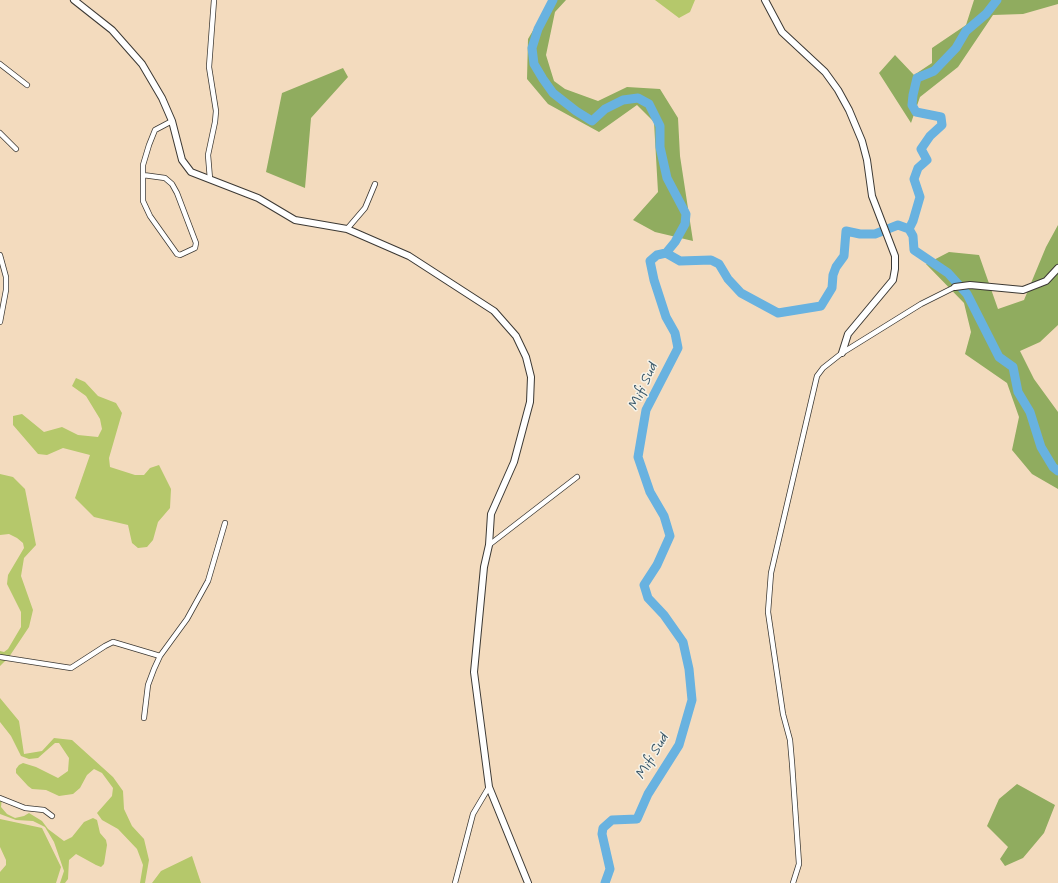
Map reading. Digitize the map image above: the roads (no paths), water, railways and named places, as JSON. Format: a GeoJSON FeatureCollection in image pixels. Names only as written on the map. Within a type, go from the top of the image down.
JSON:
{"type":"FeatureCollection","features":[{"type":"Feature","properties":{"kind":"street"},"geometry":{"type":"LineString","coordinates":[[74,0],[108,26],[129,48],[152,80],[172,121],[184,164],[195,175],[210,179],[258,198],[296,220],[347,229],[409,256],[474,296],[496,313],[512,330],[523,350],[531,377],[530,402],[514,462],[490,514],[489,545],[484,567],[483,592],[477,629],[474,672],[489,787],[528,883]]}},
{"type":"Feature","properties":{"kind":"street"},"geometry":{"type":"LineString","coordinates":[[210,179],[208,155],[216,122],[216,111],[209,67],[214,0]]}},
{"type":"Feature","properties":{"kind":"street"},"geometry":{"type":"LineString","coordinates":[[765,0],[782,32],[825,72],[838,90],[849,110],[862,142],[867,160],[872,196],[894,256],[895,269],[893,280],[848,334],[842,353]]}},
{"type":"Feature","properties":{"kind":"street"},"geometry":{"type":"LineString","coordinates":[[0,64],[26,85]]}},
{"type":"Feature","properties":{"kind":"street"},"geometry":{"type":"LineString","coordinates":[[144,174],[165,178],[172,184],[196,243],[194,248],[180,255],[177,254],[153,221],[143,201],[143,165],[155,130],[172,121]]}},
{"type":"Feature","properties":{"kind":"street"},"geometry":{"type":"LineString","coordinates":[[0,133],[16,149]]}},
{"type":"Feature","properties":{"kind":"street"},"geometry":{"type":"LineString","coordinates":[[347,229],[365,208],[375,184]]}},
{"type":"Feature","properties":{"kind":"street"},"geometry":{"type":"LineString","coordinates":[[0,256],[5,272],[6,290],[0,322]]}},
{"type":"Feature","properties":{"kind":"street"},"geometry":{"type":"LineString","coordinates":[[792,883],[799,864],[790,740],[783,714],[768,612],[771,573],[818,376],[827,364],[842,353],[921,304],[955,287],[967,286],[1023,290],[1046,281],[1058,268]]}},
{"type":"Feature","properties":{"kind":"street"},"geometry":{"type":"LineString","coordinates":[[489,545],[577,477]]}},
{"type":"Feature","properties":{"kind":"street"},"geometry":{"type":"LineString","coordinates":[[144,718],[148,685],[160,656],[187,619],[208,581],[225,523]]}},
{"type":"Feature","properties":{"kind":"street"},"geometry":{"type":"LineString","coordinates":[[0,657],[71,668],[113,642],[160,656]]}},
{"type":"Feature","properties":{"kind":"street"},"geometry":{"type":"LineString","coordinates":[[455,883],[473,814],[489,787]]}},
{"type":"Feature","properties":{"kind":"street"},"geometry":{"type":"LineString","coordinates":[[0,798],[25,808],[46,811],[52,816]]}},
{"type":"Feature","properties":{"kind":"waterway","name":"Mifi Sud"},"geometry":{"type":"LineString","coordinates":[[553,0],[538,29],[532,48],[534,64],[543,79],[553,93],[576,111],[592,121],[605,109],[623,100],[638,98],[649,104],[660,126],[660,147],[667,178],[686,214],[685,224],[675,242],[666,253],[657,255],[650,261],[654,280],[666,317],[675,333],[678,348],[646,410],[638,457],[650,492],[664,516],[670,536],[657,565],[644,585],[648,598],[664,615],[683,642],[689,669],[692,700],[679,745],[648,794],[637,819],[612,820],[603,828],[602,834],[610,869],[605,883]]}},
{"type":"Feature","properties":{"kind":"waterway"},"geometry":{"type":"LineString","coordinates":[[909,229],[920,197],[914,179],[918,168],[927,160],[921,149],[930,136],[942,125],[941,117],[916,112],[912,105],[917,78],[934,71],[956,48],[966,31],[986,14],[997,0]]}},
{"type":"Feature","properties":{"kind":"waterway"},"geometry":{"type":"LineString","coordinates":[[666,253],[680,261],[711,260],[719,264],[728,279],[741,293],[778,313],[821,306],[832,288],[833,275],[836,267],[844,256],[846,231],[860,234],[875,234],[898,225],[909,229],[913,236],[914,250],[948,273],[967,294],[999,357],[1013,367],[1018,392],[1030,412],[1041,447],[1053,467],[1058,471]]}}]}
